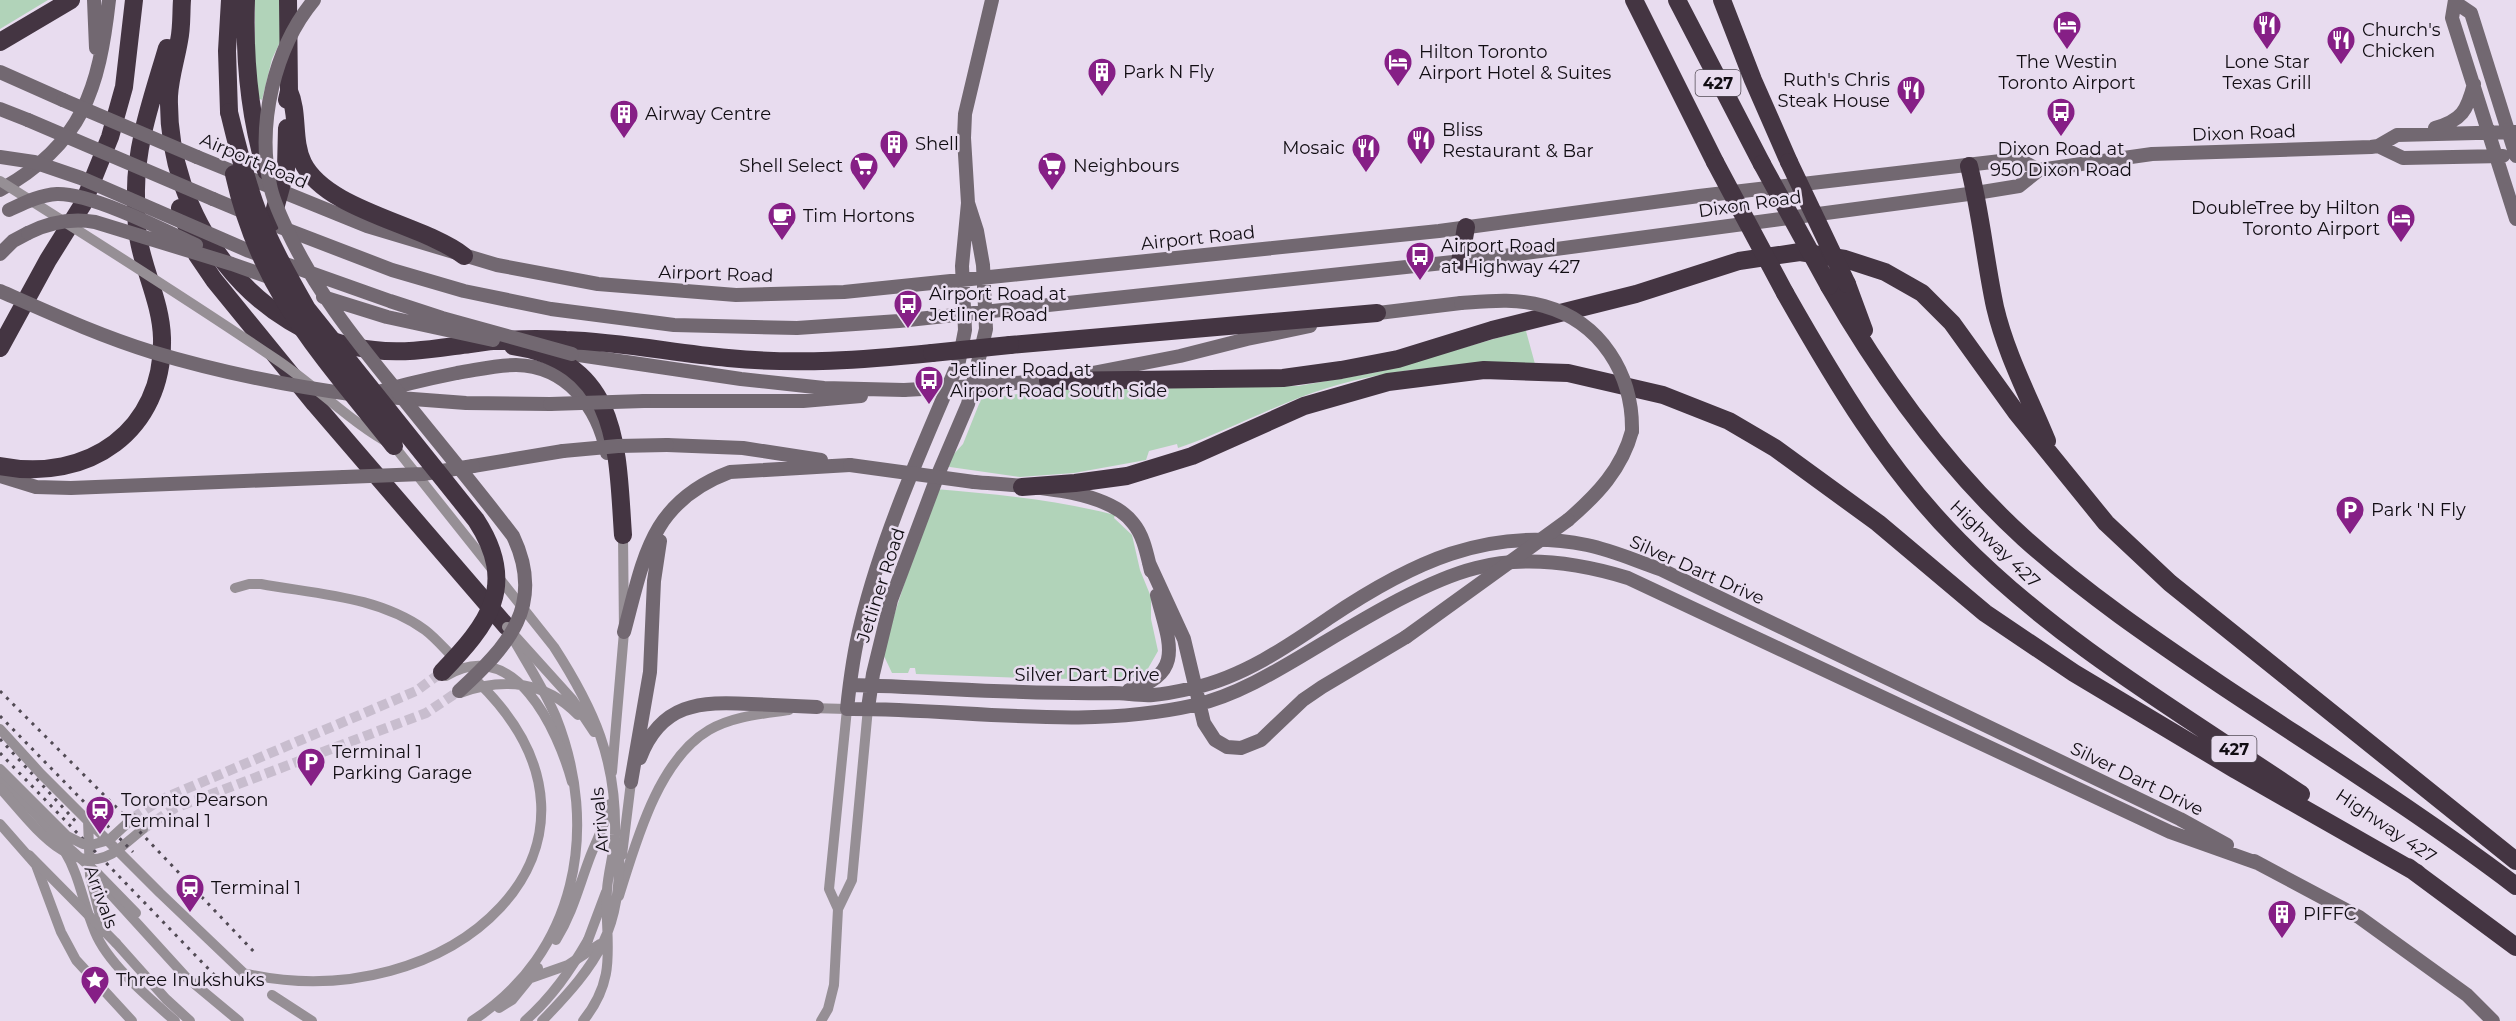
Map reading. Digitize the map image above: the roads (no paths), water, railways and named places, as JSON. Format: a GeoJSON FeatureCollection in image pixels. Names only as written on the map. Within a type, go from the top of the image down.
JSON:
{"type":"FeatureCollection","features":[{"type":"Feature","properties":{"kind":"highway"},"geometry":{"type":"LineString","coordinates":[[0,42],[71,0]]}},
{"type":"Feature","properties":{"kind":"highway"},"geometry":{"type":"LineString","coordinates":[[0,348],[48,260],[83,204],[110,137],[124,87],[134,0]]}},
{"type":"Feature","properties":{"kind":"highway"},"geometry":{"type":"LineString","coordinates":[[182,0],[180,38],[165,136],[170,176],[197,255],[214,280],[315,404],[507,627]]}},
{"type":"Feature","properties":{"kind":"highway"},"geometry":{"type":"LineString","coordinates":[[0,466],[22,477],[92,458],[111,448],[128,433],[142,414],[159,374],[161,325],[138,237],[137,175],[147,114],[182,0]]}},
{"type":"Feature","properties":{"kind":"highway"},"geometry":{"type":"LineString","coordinates":[[230,0],[227,51],[233,169],[251,236],[284,303],[331,370],[394,446]]}},
{"type":"Feature","properties":{"kind":"highway"},"geometry":{"type":"LineString","coordinates":[[246,0],[244,40],[247,80],[256,134],[275,188]]}},
{"type":"Feature","properties":{"kind":"highway"},"geometry":{"type":"LineString","coordinates":[[271,223],[275,188],[286,170],[286,102],[289,91],[288,0]]}},
{"type":"Feature","properties":{"kind":"highway","name":"Highway 427"},"geometry":{"type":"LineString","coordinates":[[1634,0],[1715,162],[1785,293],[1841,388],[1890,462],[1936,516],[1991,573],[2051,623],[2417,873],[2516,947]]}},
{"type":"Feature","properties":{"kind":"highway","name":"Highway 427"},"geometry":{"type":"LineString","coordinates":[[1677,0],[1762,164],[1838,285],[1877,365],[1954,465],[2022,536],[2063,572],[2122,617],[2436,827],[2516,886]]}},
{"type":"Feature","properties":{"kind":"highway"},"geometry":{"type":"LineString","coordinates":[[1722,0],[1838,285]]}},
{"type":"Feature","properties":{"kind":"highway"},"geometry":{"type":"LineString","coordinates":[[289,91],[294,102],[296,133],[302,160],[318,184],[403,227],[454,248],[464,256]]}},
{"type":"Feature","properties":{"kind":"highway"},"geometry":{"type":"LineString","coordinates":[[170,95],[176,152],[194,212],[210,245],[256,298],[305,330],[339,343],[374,350],[404,352],[518,339],[578,340],[637,345],[728,358],[793,362],[857,360],[1377,313]]}},
{"type":"Feature","properties":{"kind":"highway"},"geometry":{"type":"LineString","coordinates":[[230,112],[242,164],[258,211],[286,272],[307,309],[476,520],[492,549],[495,592],[486,620],[443,674]]}},
{"type":"Feature","properties":{"kind":"highway"},"geometry":{"type":"LineString","coordinates":[[1969,166],[1976,193],[1996,308],[2009,350],[2052,454]]}},
{"type":"Feature","properties":{"kind":"highway"},"geometry":{"type":"LineString","coordinates":[[1461,262],[1466,227]]}},
{"type":"Feature","properties":{"kind":"highway"},"geometry":{"type":"LineString","coordinates":[[1048,381],[1283,378],[1341,370],[1398,359],[1492,330],[1636,294],[1739,261],[1800,252],[1845,259],[1885,272],[1922,293],[1952,323],[2016,412],[2106,523],[2170,583],[2516,861]]}},
{"type":"Feature","properties":{"kind":"highway"},"geometry":{"type":"LineString","coordinates":[[0,324],[28,283],[48,260]]}},
{"type":"Feature","properties":{"kind":"highway"},"geometry":{"type":"LineString","coordinates":[[472,343],[501,345],[539,352],[571,367],[593,389],[611,425],[615,443],[623,535]]}},
{"type":"Feature","properties":{"kind":"highway"},"geometry":{"type":"LineString","coordinates":[[1022,487],[1127,476],[1192,456],[1304,406],[1388,382],[1484,370],[1568,373],[1663,396],[1729,421],[1775,448],[1878,523],[1985,613],[2074,674],[2246,776],[2417,873]]}},
{"type":"Feature","properties":{"kind":"street"},"geometry":{"type":"LineString","coordinates":[[94,0],[96,16],[95,83]]}},
{"type":"Feature","properties":{"kind":"street"},"geometry":{"type":"LineString","coordinates":[[0,190],[31,171],[55,149],[77,122],[95,83],[103,52],[109,0]]}},
{"type":"Feature","properties":{"kind":"street"},"geometry":{"type":"LineString","coordinates":[[314,0],[284,47],[275,76],[267,135],[275,188],[300,256],[333,311],[500,519],[513,536],[520,551],[525,585],[519,621],[501,649],[459,692]]}},
{"type":"Feature","properties":{"kind":"street"},"geometry":{"type":"LineString","coordinates":[[968,203],[964,164],[965,114],[992,0]]}},
{"type":"Feature","properties":{"kind":"street"},"geometry":{"type":"LineString","coordinates":[[2516,156],[2512,132],[2471,13],[2455,2],[2452,18],[2516,219]]}},
{"type":"Feature","properties":{"kind":"street","name":"Airport Road"},"geometry":{"type":"LineString","coordinates":[[0,72],[367,226],[464,256],[568,279],[688,293],[795,294],[962,281],[1466,227]]}},
{"type":"Feature","properties":{"kind":"street"},"geometry":{"type":"LineString","coordinates":[[2419,133],[2457,120],[2469,103],[2474,84]]}},
{"type":"Feature","properties":{"kind":"street"},"geometry":{"type":"LineString","coordinates":[[0,109],[364,260],[444,285],[508,301],[596,317],[700,326],[786,328],[857,324],[1461,262]]}},
{"type":"Feature","properties":{"kind":"street","name":"Dixon Road"},"geometry":{"type":"LineString","coordinates":[[2378,146],[2397,135],[2512,132]]}},
{"type":"Feature","properties":{"kind":"street","name":"Dixon Road"},"geometry":{"type":"LineString","coordinates":[[1461,262],[1976,193],[2019,186],[2039,170],[2152,154],[2378,146],[2403,158],[2516,156]]}},
{"type":"Feature","properties":{"kind":"street"},"geometry":{"type":"LineString","coordinates":[[0,157],[22,159],[81,178],[249,250],[390,302],[572,354]]}},
{"type":"Feature","properties":{"kind":"street","name":"Dixon Road"},"geometry":{"type":"LineString","coordinates":[[1466,227],[1699,196],[2018,159],[2039,170]]}},
{"type":"Feature","properties":{"kind":"street"},"geometry":{"type":"LineString","coordinates":[[0,181],[226,325],[297,374],[368,432],[394,446],[560,656],[577,682],[595,718],[611,779],[615,836],[607,888],[608,971],[597,998],[583,1021]]}},
{"type":"Feature","properties":{"kind":"street"},"geometry":{"type":"LineString","coordinates":[[4,213],[27,201],[48,196],[80,197],[159,227],[232,264]]}},
{"type":"Feature","properties":{"kind":"street","name":"Jetliner Road"},"geometry":{"type":"LineString","coordinates":[[821,1021],[828,1009],[834,985],[838,909],[852,880],[871,685],[891,600],[939,472],[969,404],[983,343],[984,278],[977,231],[968,203]]}},
{"type":"Feature","properties":{"kind":"street","name":"Jetliner Road"},"geometry":{"type":"LineString","coordinates":[[838,909],[829,889],[847,708],[860,625],[887,539],[959,361],[965,330],[962,281],[968,203]]}},
{"type":"Feature","properties":{"kind":"street"},"geometry":{"type":"LineString","coordinates":[[0,254],[13,241],[27,233],[63,221],[85,221],[232,264],[387,317],[472,337],[741,379],[824,388],[904,390]]}},
{"type":"Feature","properties":{"kind":"street"},"geometry":{"type":"LineString","coordinates":[[0,291],[106,336],[190,363],[306,388],[365,396],[550,404],[644,401],[802,401],[904,390],[1048,381],[1180,356],[1247,339],[1377,313],[1493,300],[1520,301],[1545,306],[1570,318],[1592,333],[1609,351],[1620,369],[1629,392],[1632,431],[1627,450],[1603,487],[1568,520],[1406,637],[1303,700],[1266,737],[1247,747],[1227,747],[1215,740],[1206,730],[1184,639],[1149,563]]}},
{"type":"Feature","properties":{"kind":"street"},"geometry":{"type":"LineString","coordinates":[[365,396],[407,383],[506,365],[532,367],[561,378],[586,400],[600,428],[623,535],[624,632],[610,804],[615,910]]}},
{"type":"Feature","properties":{"kind":"street"},"geometry":{"type":"LineString","coordinates":[[0,476],[22,477],[36,487],[70,488],[413,474],[563,451],[618,446],[667,445],[743,448],[850,465],[1078,494],[1119,509],[1134,523],[1149,563],[1168,641],[1167,661],[1158,679],[1149,684],[1116,693]]}},
{"type":"Feature","properties":{"kind":"street"},"geometry":{"type":"LineString","coordinates":[[624,632],[654,536],[663,519],[675,504],[699,485],[730,472],[850,465]]}},
{"type":"Feature","properties":{"kind":"street"},"geometry":{"type":"LineString","coordinates":[[621,870],[624,825],[650,672],[656,561],[666,522],[675,504]]}},
{"type":"Feature","properties":{"kind":"street","name":"Silver Dart Drive"},"geometry":{"type":"LineString","coordinates":[[850,685],[1060,695],[1116,693],[1152,695],[1196,688],[1258,663],[1406,571],[1451,552],[1476,546],[1533,539],[1588,545],[1660,569],[2180,819],[2359,917],[2467,995],[2493,1021]]}},
{"type":"Feature","properties":{"kind":"street","name":"Silver Dart Drive"},"geometry":{"type":"LineString","coordinates":[[847,708],[991,715],[1121,717],[1158,713],[1225,696],[1448,577],[1483,566],[1527,562],[1573,564],[1628,578],[2170,832],[2260,864]]}},
{"type":"Feature","properties":{"kind":"street"},"geometry":{"type":"LineString","coordinates":[[235,588],[249,584],[261,584],[369,603],[403,617],[426,630],[492,695],[510,719],[537,782],[540,809],[539,843],[531,881]]}},
{"type":"Feature","properties":{"kind":"street"},"geometry":{"type":"LineString","coordinates":[[869,594],[891,600]]}},
{"type":"Feature","properties":{"kind":"street"},"geometry":{"type":"LineString","coordinates":[[507,627],[550,704],[566,749],[572,782]]}},
{"type":"Feature","properties":{"kind":"street","name":"Arrivals"},"geometry":{"type":"LineString","coordinates":[[507,627],[572,699],[589,722],[610,762],[618,812],[621,870],[615,914],[599,954],[584,975],[540,1021]]}},
{"type":"Feature","properties":{"kind":"street"},"geometry":{"type":"LineString","coordinates":[[443,674],[464,666],[480,665],[492,667],[514,678],[537,705],[555,734],[572,782]]}},
{"type":"Feature","properties":{"kind":"street"},"geometry":{"type":"LineString","coordinates":[[1883,698],[1892,681]]}},
{"type":"Feature","properties":{"kind":"street"},"geometry":{"type":"LineString","coordinates":[[459,692],[488,684],[513,683],[536,688],[560,698],[579,716],[593,736],[611,779]]}},
{"type":"Feature","properties":{"kind":"street"},"geometry":{"type":"LineString","coordinates":[[631,782],[642,752],[658,726],[681,710],[693,705],[720,702],[847,708]]}},
{"type":"Feature","properties":{"kind":"street"},"geometry":{"type":"LineString","coordinates":[[540,1021],[576,981],[600,944],[609,926],[634,850],[661,785],[679,755],[693,741],[710,730],[738,718],[817,707]]}},
{"type":"Feature","properties":{"kind":"street"},"geometry":{"type":"LineString","coordinates":[[0,729],[206,939],[270,994],[312,1021]]}},
{"type":"Feature","properties":{"kind":"street"},"geometry":{"type":"LineString","coordinates":[[0,769],[67,836],[83,844],[91,845],[109,840],[133,818]]}},
{"type":"Feature","properties":{"kind":"street"},"geometry":{"type":"LineString","coordinates":[[0,777],[50,831]]}},
{"type":"Feature","properties":{"kind":"street","name":"Arrivals"},"geometry":{"type":"LineString","coordinates":[[472,1021],[500,1000],[521,978],[539,955],[565,907],[574,874],[577,846],[572,782]]}},
{"type":"Feature","properties":{"kind":"street"},"geometry":{"type":"LineString","coordinates":[[0,788],[57,848],[76,858],[94,860],[111,855],[143,829]]}},
{"type":"Feature","properties":{"kind":"street"},"geometry":{"type":"LineString","coordinates":[[480,1021],[512,1000],[531,978],[566,924],[582,886],[589,859],[604,827],[610,804]]}},
{"type":"Feature","properties":{"kind":"street"},"geometry":{"type":"LineString","coordinates":[[88,820],[90,869],[103,929],[112,952],[122,967],[176,1021]]}},
{"type":"Feature","properties":{"kind":"street"},"geometry":{"type":"LineString","coordinates":[[0,824],[190,1021]]}},
{"type":"Feature","properties":{"kind":"street","name":"Arrivals"},"geometry":{"type":"LineString","coordinates":[[50,831],[98,873],[202,988],[232,1013],[247,1021]]}},
{"type":"Feature","properties":{"kind":"street","name":"Arrivals"},"geometry":{"type":"LineString","coordinates":[[50,831],[76,874],[95,933],[105,951],[176,1021]]}},
{"type":"Feature","properties":{"kind":"street"},"geometry":{"type":"LineString","coordinates":[[29,855],[42,876],[61,932],[70,950],[83,968],[132,1021]]}},
{"type":"Feature","properties":{"kind":"street"},"geometry":{"type":"LineString","coordinates":[[90,869],[186,977],[239,1021]]}},
{"type":"Feature","properties":{"kind":"street"},"geometry":{"type":"LineString","coordinates":[[525,1021],[543,1005],[570,970],[588,940],[607,888]]}},
{"type":"Feature","properties":{"kind":"street"},"geometry":{"type":"LineString","coordinates":[[531,978],[568,965],[600,944]]}},
{"type":"Feature","properties":{"kind":"street"},"geometry":{"type":"LineString","coordinates":[[243,973],[271,990],[309,1003]]}},
{"type":"Feature","properties":{"kind":"tunnel"},"geometry":{"type":"LineString","coordinates":[[133,818],[160,800],[416,691],[442,672]]}},
{"type":"Feature","properties":{"kind":"tunnel"},"geometry":{"type":"LineString","coordinates":[[143,829],[175,808],[426,713],[459,691]]}},
{"type":"Feature","properties":{"kind":"railway"},"geometry":{"type":"LineString","coordinates":[[0,691],[123,814],[256,954]]}},
{"type":"Feature","properties":{"kind":"railway"},"geometry":{"type":"LineString","coordinates":[[0,716],[133,852]]}},
{"type":"Feature","properties":{"kind":"railway"},"geometry":{"type":"LineString","coordinates":[[0,739],[79,825]]}},
{"type":"Feature","properties":{"kind":"railway"},"geometry":{"type":"LineString","coordinates":[[0,753],[224,985]]}},
{"type":"Feature","properties":{"kind":"place","name":"The Westin Toronto Airport"},"geometry":{"type":"Point","coordinates":[2067,50]}},
{"type":"Feature","properties":{"kind":"place","name":"Lone Star Texas Grill"},"geometry":{"type":"Point","coordinates":[2267,50]}},
{"type":"Feature","properties":{"kind":"place","name":"Church's Chicken"},"geometry":{"type":"Point","coordinates":[2341,66]}},
{"type":"Feature","properties":{"kind":"place","name":"Hilton Toronto Airport Hotel & Suites"},"geometry":{"type":"Point","coordinates":[1398,88]}},
{"type":"Feature","properties":{"kind":"place","name":"Park N Fly"},"geometry":{"type":"Point","coordinates":[1102,98]}},
{"type":"Feature","properties":{"kind":"place","name":"Ruth's Chris Steak House"},"geometry":{"type":"Point","coordinates":[1911,116]}},
{"type":"Feature","properties":{"kind":"place","name":"Dixon Road at 950 Dixon Road"},"geometry":{"type":"Point","coordinates":[2061,138]}},
{"type":"Feature","properties":{"kind":"place","name":"Airway Centre"},"geometry":{"type":"Point","coordinates":[624,140]}},
{"type":"Feature","properties":{"kind":"place","name":"Bliss Restaurant & Bar"},"geometry":{"type":"Point","coordinates":[1421,166]}},
{"type":"Feature","properties":{"kind":"place","name":"Shell"},"geometry":{"type":"Point","coordinates":[894,170]}},
{"type":"Feature","properties":{"kind":"place","name":"Mosaic"},"geometry":{"type":"Point","coordinates":[1366,174]}},
{"type":"Feature","properties":{"kind":"place","name":"Shell Select"},"geometry":{"type":"Point","coordinates":[864,192]}},
{"type":"Feature","properties":{"kind":"place","name":"Neighbours"},"geometry":{"type":"Point","coordinates":[1052,192]}},
{"type":"Feature","properties":{"kind":"place","name":"Tim Hortons"},"geometry":{"type":"Point","coordinates":[782,242]}},
{"type":"Feature","properties":{"kind":"place","name":"DoubleTree by Hilton Toronto Airport"},"geometry":{"type":"Point","coordinates":[2401,244]}},
{"type":"Feature","properties":{"kind":"place","name":"Airport Road at Highway 427"},"geometry":{"type":"Point","coordinates":[1420,282]}},
{"type":"Feature","properties":{"kind":"place","name":"Airport Road at Jetliner Road"},"geometry":{"type":"Point","coordinates":[908,330]}},
{"type":"Feature","properties":{"kind":"place","name":"Jetliner Road at Airport Road South Side"},"geometry":{"type":"Point","coordinates":[929,406]}},
{"type":"Feature","properties":{"kind":"place","name":"Park 'N Fly"},"geometry":{"type":"Point","coordinates":[2350,536]}},
{"type":"Feature","properties":{"kind":"place","name":"Terminal 1 Parking Garage"},"geometry":{"type":"Point","coordinates":[311,788]}},
{"type":"Feature","properties":{"kind":"place","name":"Toronto Pearson Terminal 1"},"geometry":{"type":"Point","coordinates":[100,836]}},
{"type":"Feature","properties":{"kind":"place","name":"Terminal 1"},"geometry":{"type":"Point","coordinates":[190,914]}},
{"type":"Feature","properties":{"kind":"place","name":"PIFFC"},"geometry":{"type":"Point","coordinates":[2282,940]}},
{"type":"Feature","properties":{"kind":"place","name":"Three Inukshuks"},"geometry":{"type":"Point","coordinates":[95,1006]}}]}
